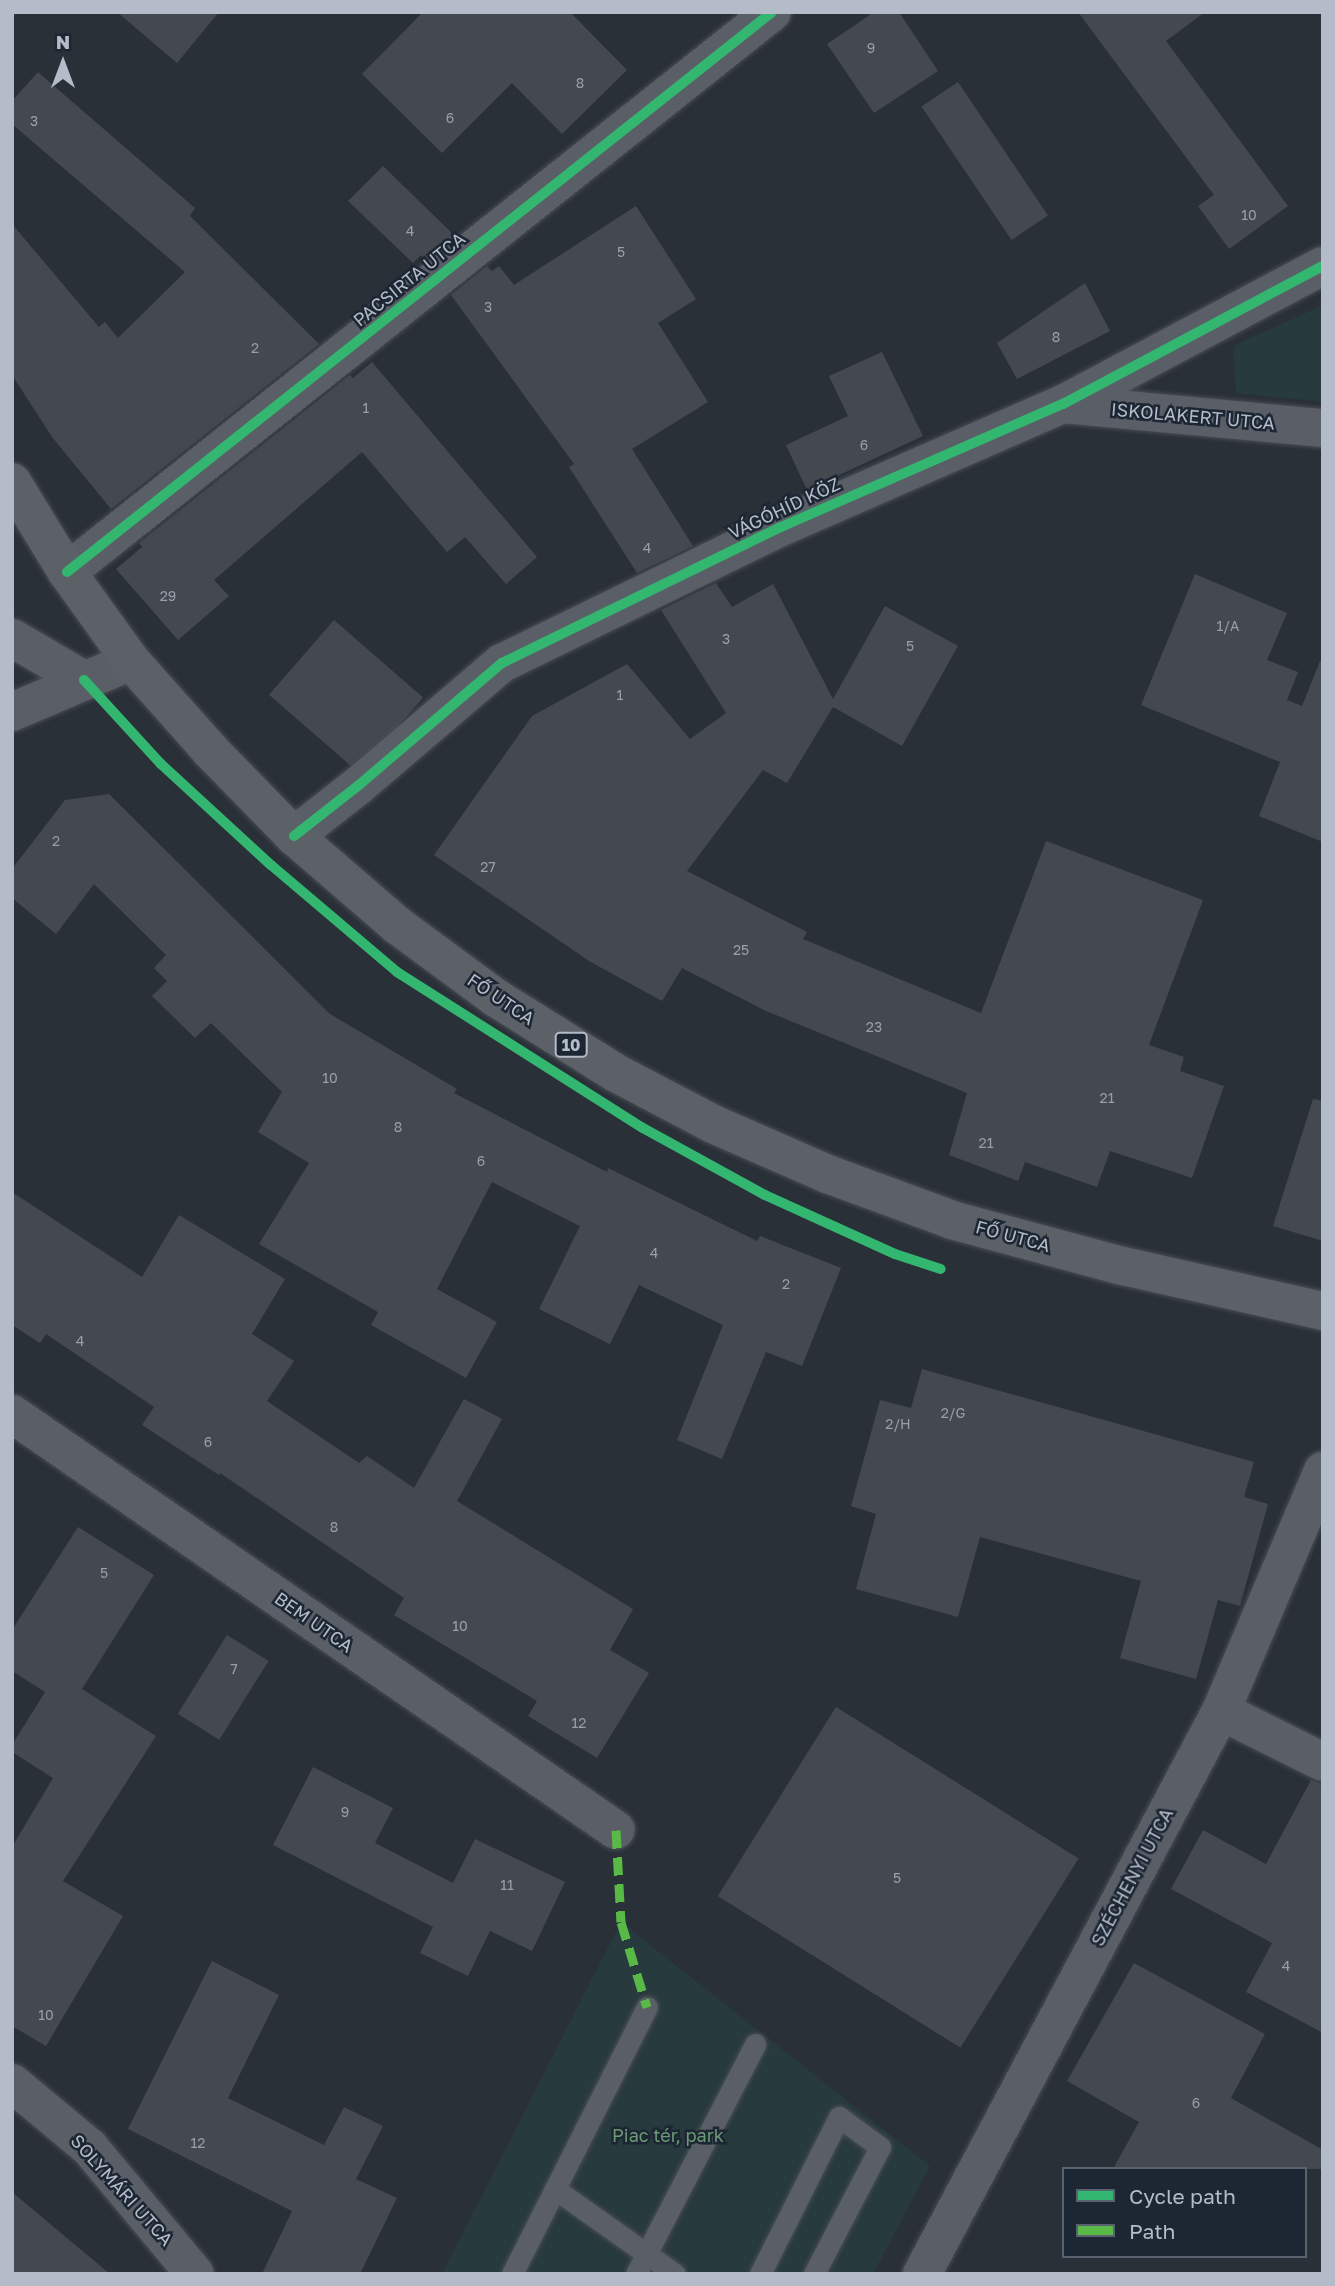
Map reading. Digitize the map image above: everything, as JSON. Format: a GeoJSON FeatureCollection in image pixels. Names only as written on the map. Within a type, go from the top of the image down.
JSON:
{"type":"FeatureCollection","features":[{"type":"Feature","properties":{"kind":"main road","name":"FŐ UTCA"},"geometry":{"type":"LineString","coordinates":[[12,482],[68,572],[131,660],[210,750],[294,836],[397,925],[496,998],[616,1073],[713,1124],[830,1175],[952,1220],[1123,1266],[1323,1311]]}},
{"type":"Feature","properties":{"kind":"street","name":"PACSIRTA UTCA"},"geometry":{"type":"LineString","coordinates":[[68,572],[772,12]]}},
{"type":"Feature","properties":{"kind":"street","name":"VÁGÓHÍD KÖZ"},"geometry":{"type":"LineString","coordinates":[[294,836],[359,785],[502,663],[781,527],[1063,404],[1323,266]]}},
{"type":"Feature","properties":{"kind":"street","name":"ISKOLAKERT UTCA"},"geometry":{"type":"LineString","coordinates":[[1063,404],[1323,428]]}},
{"type":"Feature","properties":{"kind":"street"},"geometry":{"type":"LineString","coordinates":[[12,638],[84,680]]}},
{"type":"Feature","properties":{"kind":"street"},"geometry":{"type":"LineString","coordinates":[[12,712],[131,660]]}},
{"type":"Feature","properties":{"kind":"street","name":"BEM UTCA"},"geometry":{"type":"LineString","coordinates":[[12,1414],[616,1830]]}},
{"type":"Feature","properties":{"kind":"street","name":"SZÉCHENYI UTCA"},"geometry":{"type":"LineString","coordinates":[[922,2274],[1221,1711],[1323,1471]]}},
{"type":"Feature","properties":{"kind":"street"},"geometry":{"type":"LineString","coordinates":[[1221,1711],[1323,1762]]}},
{"type":"Feature","properties":{"kind":"street","name":"SOLYMÁRI UTCA"},"geometry":{"type":"LineString","coordinates":[[12,2083],[89,2147],[195,2274]]}},
{"type":"Feature","properties":{"kind":"lane"},"geometry":{"type":"LineString","coordinates":[[512,2274],[647,2007]]}},
{"type":"Feature","properties":{"kind":"lane"},"geometry":{"type":"LineString","coordinates":[[636,2274],[755,2044]]}},
{"type":"Feature","properties":{"kind":"lane"},"geometry":{"type":"LineString","coordinates":[[760,2274],[839,2117],[880,2147],[814,2274]]}},
{"type":"Feature","properties":{"kind":"lane"},"geometry":{"type":"LineString","coordinates":[[555,2189],[675,2274]]}},
{"type":"Feature","properties":{"kind":"green space"},"geometry":{"type":"Polygon","coordinates":[[[1323,305],[1323,402],[1236,393],[1233,346],[1323,305]]]}},
{"type":"Feature","properties":{"kind":"green space","name":"Piac tér, park"},"geometry":{"type":"Polygon","coordinates":[[[621,1922],[930,2166],[873,2274],[442,2274],[621,1922]]]}},
{"type":"Feature","properties":{"kind":"building"},"geometry":{"type":"Polygon","coordinates":[[[117,12],[219,12],[177,63],[117,12]]]}},
{"type":"Feature","properties":{"kind":"building"},"geometry":{"type":"Polygon","coordinates":[[[423,12],[570,12],[627,70],[562,134],[512,83],[442,153],[362,74],[423,12]]]}},
{"type":"Feature","properties":{"kind":"building"},"geometry":{"type":"Polygon","coordinates":[[[874,12],[899,12],[938,71],[874,113],[827,44],[874,12]]]}},
{"type":"Feature","properties":{"kind":"building"},"geometry":{"type":"Polygon","coordinates":[[[1078,12],[1205,12],[1166,41],[1288,206],[1229,249],[1198,206],[1214,195],[1078,12]]]}},
{"type":"Feature","properties":{"kind":"building"},"geometry":{"type":"Polygon","coordinates":[[[38,72],[195,208],[190,216],[319,344],[111,509],[52,437],[12,375],[12,224],[99,327],[105,322],[118,338],[185,272],[12,124],[12,101],[38,72]]]}},
{"type":"Feature","properties":{"kind":"building"},"geometry":{"type":"Polygon","coordinates":[[[958,82],[1048,215],[1012,240],[922,107],[958,82]]]}},
{"type":"Feature","properties":{"kind":"building"},"geometry":{"type":"Polygon","coordinates":[[[383,166],[455,236],[425,260],[421,255],[413,263],[348,201],[383,166]]]}},
{"type":"Feature","properties":{"kind":"building"},"geometry":{"type":"Polygon","coordinates":[[[636,206],[696,299],[658,323],[708,402],[632,449],[693,546],[637,573],[569,467],[574,464],[451,295],[487,266],[492,271],[499,266],[514,285],[636,206]]]}},
{"type":"Feature","properties":{"kind":"building"},"geometry":{"type":"Polygon","coordinates":[[[1085,283],[1110,331],[1017,379],[997,343],[1085,283]]]}},
{"type":"Feature","properties":{"kind":"building"},"geometry":{"type":"Polygon","coordinates":[[[882,352],[923,436],[807,490],[786,445],[848,416],[829,376],[882,352]]]}},
{"type":"Feature","properties":{"kind":"building"},"geometry":{"type":"Polygon","coordinates":[[[372,362],[537,557],[506,584],[465,537],[447,552],[362,452],[214,580],[229,596],[178,640],[116,569],[142,547],[139,543],[350,375],[353,378],[372,362]]]}},
{"type":"Feature","properties":{"kind":"building"},"geometry":{"type":"Polygon","coordinates":[[[1195,574],[1287,613],[1267,660],[1298,672],[1287,700],[1302,706],[1320,661],[1323,661],[1323,842],[1259,816],[1280,762],[1141,705],[1195,574]]]}},
{"type":"Feature","properties":{"kind":"building"},"geometry":{"type":"Polygon","coordinates":[[[716,583],[732,607],[773,584],[833,699],[885,606],[958,646],[902,746],[833,707],[787,783],[763,770],[687,871],[807,932],[803,939],[981,1013],[1046,841],[1203,900],[1149,1045],[1184,1057],[1180,1071],[1224,1086],[1192,1178],[1110,1151],[1097,1187],[1025,1162],[1018,1181],[949,1155],[967,1093],[766,1011],[682,968],[662,1001],[589,961],[434,855],[532,716],[627,664],[690,739],[726,713],[661,610],[716,583]]]}},
{"type":"Feature","properties":{"kind":"building"},"geometry":{"type":"Polygon","coordinates":[[[334,620],[423,697],[358,772],[269,695],[334,620]]]}},
{"type":"Feature","properties":{"kind":"building"},"geometry":{"type":"Polygon","coordinates":[[[109,794],[330,1014],[457,1089],[454,1093],[607,1172],[608,1168],[757,1241],[760,1236],[841,1268],[802,1366],[766,1352],[722,1459],[677,1440],[723,1325],[639,1285],[610,1344],[539,1309],[580,1226],[492,1182],[437,1289],[497,1322],[466,1378],[371,1325],[378,1312],[259,1244],[309,1163],[258,1132],[282,1092],[211,1023],[195,1038],[152,996],[167,981],[154,968],[166,955],[94,884],[56,934],[12,898],[12,869],[65,800],[109,794]]]}},
{"type":"Feature","properties":{"kind":"building"},"geometry":{"type":"Polygon","coordinates":[[[1313,1099],[1323,1101],[1323,1241],[1273,1226],[1313,1099]]]}},
{"type":"Feature","properties":{"kind":"building"},"geometry":{"type":"Polygon","coordinates":[[[12,1192],[142,1277],[179,1215],[285,1279],[252,1334],[294,1361],[267,1401],[359,1463],[367,1456],[414,1488],[464,1399],[502,1419],[457,1501],[633,1609],[610,1650],[649,1673],[597,1758],[528,1716],[537,1701],[394,1615],[404,1598],[220,1473],[219,1475],[142,1425],[154,1407],[46,1334],[40,1343],[12,1325],[12,1192]]]}},
{"type":"Feature","properties":{"kind":"building"},"geometry":{"type":"Polygon","coordinates":[[[922,1369],[1254,1462],[1244,1497],[1268,1504],[1240,1606],[1218,1600],[1196,1679],[1120,1658],[1141,1581],[980,1537],[958,1617],[856,1589],[876,1514],[851,1506],[880,1400],[911,1408],[922,1369]]]}},
{"type":"Feature","properties":{"kind":"building"},"geometry":{"type":"Polygon","coordinates":[[[78,1527],[154,1575],[82,1689],[156,1736],[63,1881],[123,1916],[46,2046],[12,2026],[12,1847],[53,1778],[12,1752],[12,1745],[45,1692],[12,1671],[12,1630],[78,1527]]]}},
{"type":"Feature","properties":{"kind":"building"},"geometry":{"type":"Polygon","coordinates":[[[227,1635],[269,1661],[219,1740],[178,1714],[227,1635]]]}},
{"type":"Feature","properties":{"kind":"building"},"geometry":{"type":"Polygon","coordinates":[[[836,1707],[1079,1859],[960,2048],[718,1896],[836,1707]]]}},
{"type":"Feature","properties":{"kind":"building"},"geometry":{"type":"Polygon","coordinates":[[[313,1767],[393,1808],[375,1843],[453,1883],[475,1839],[565,1882],[532,1951],[490,1931],[468,1976],[420,1953],[433,1927],[273,1845],[313,1767]]]}},
{"type":"Feature","properties":{"kind":"building"},"geometry":{"type":"Polygon","coordinates":[[[1311,1780],[1323,1784],[1323,2033],[1246,1992],[1272,1943],[1171,1889],[1203,1830],[1266,1864],[1311,1780]]]}},
{"type":"Feature","properties":{"kind":"building"},"geometry":{"type":"Polygon","coordinates":[[[212,1961],[279,1995],[228,2098],[324,2145],[344,2107],[383,2126],[356,2179],[397,2198],[360,2274],[262,2274],[292,2211],[128,2129],[212,1961]]]}},
{"type":"Feature","properties":{"kind":"building"},"geometry":{"type":"Polygon","coordinates":[[[1134,1963],[1265,2034],[1231,2098],[1323,2150],[1323,2169],[1114,2167],[1139,2122],[1067,2081],[1134,1963]]]}},
{"type":"Feature","properties":{"kind":"building"},"geometry":{"type":"Polygon","coordinates":[[[12,2192],[110,2274],[12,2274],[12,2192]]]}},
{"type":"Feature","properties":{"kind":"marked path"},"geometry":{"type":"LineString","coordinates":[[616,1830],[621,1922],[647,2007]]}},
{"type":"Feature","properties":{"kind":"cycle path"},"geometry":{"type":"LineString","coordinates":[[67,572],[772,12]]}},
{"type":"Feature","properties":{"kind":"cycle path"},"geometry":{"type":"LineString","coordinates":[[294,836],[359,785],[502,663],[781,527],[1063,404],[1323,266]]}},
{"type":"Feature","properties":{"kind":"cycle path"},"geometry":{"type":"LineString","coordinates":[[84,680],[161,764],[271,865],[397,972],[643,1128],[765,1195],[895,1254],[941,1269]]}}]}
